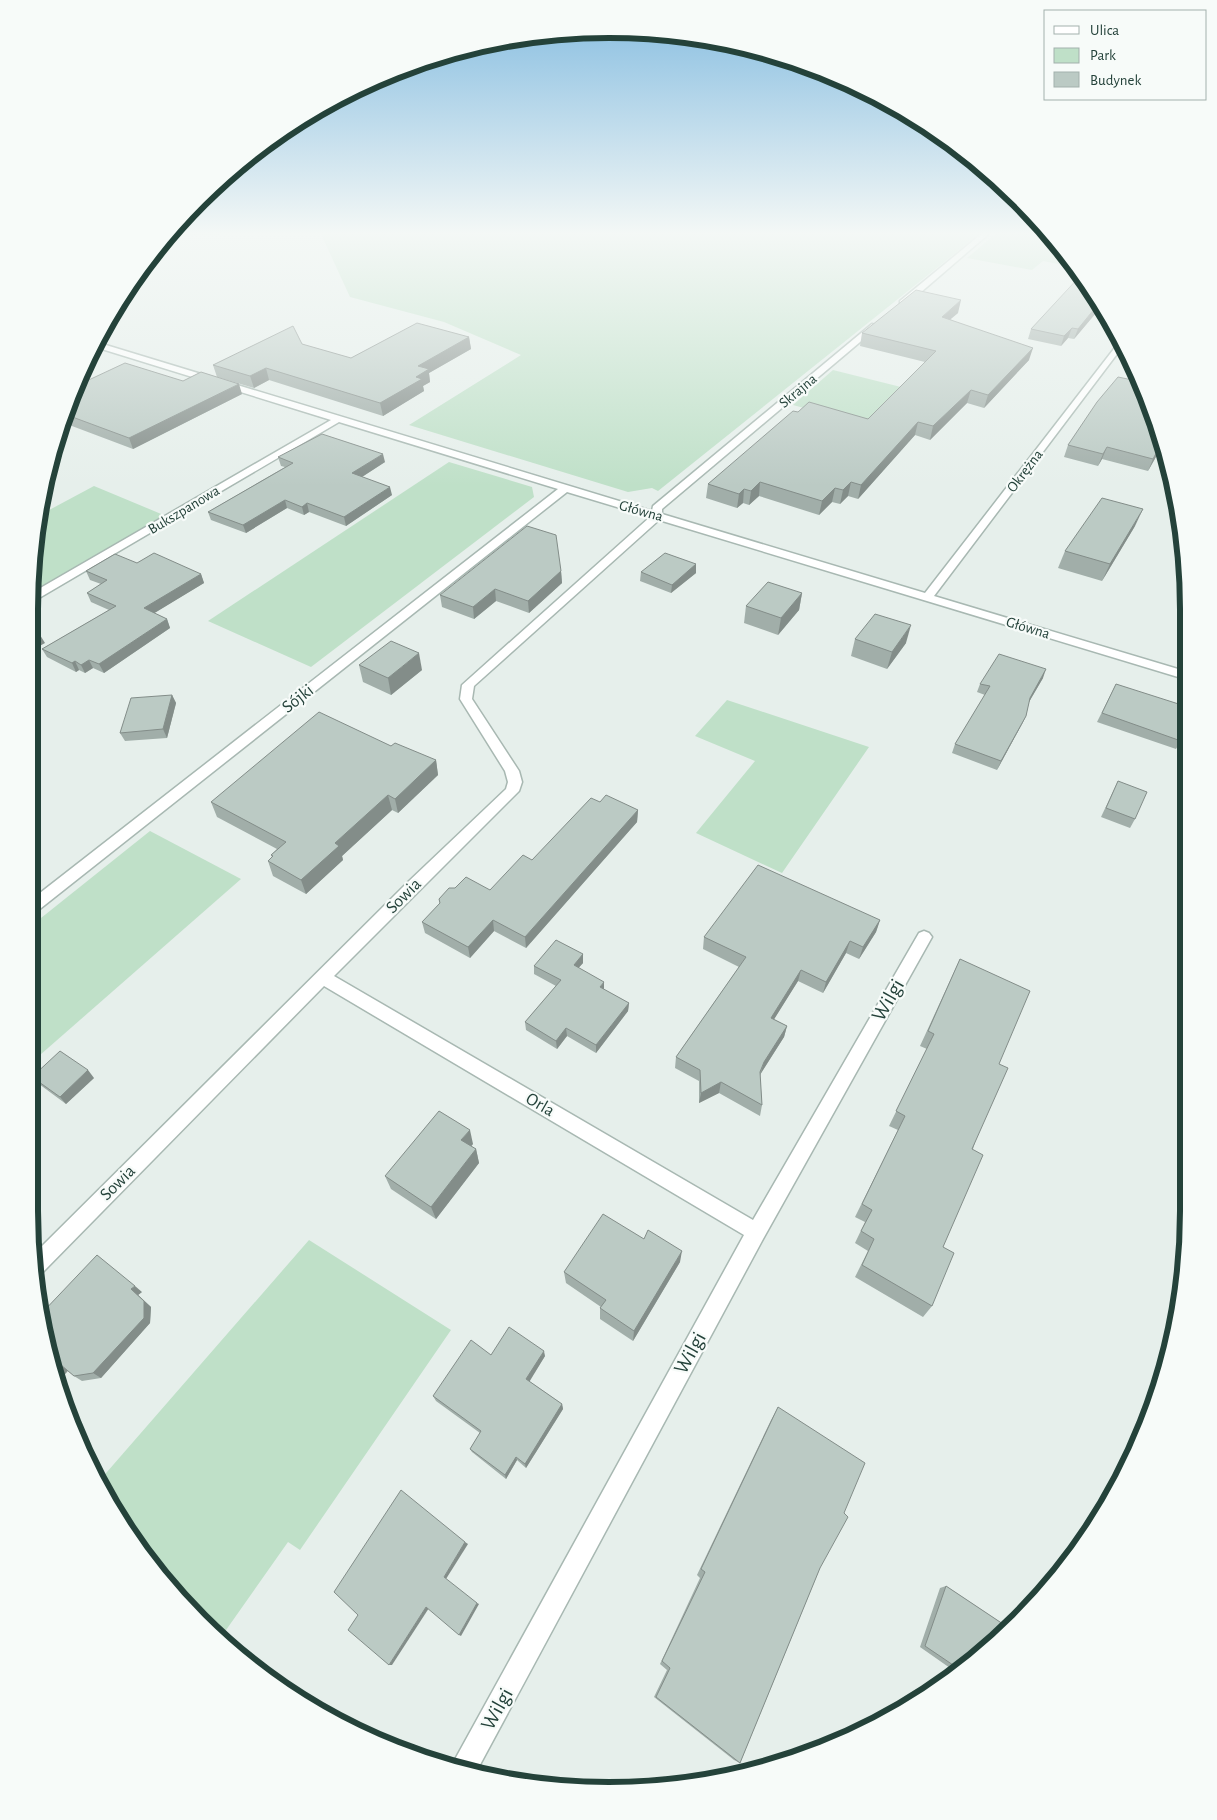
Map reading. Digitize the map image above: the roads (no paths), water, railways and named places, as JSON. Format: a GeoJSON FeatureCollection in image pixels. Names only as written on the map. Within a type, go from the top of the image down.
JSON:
{"type":"FeatureCollection","features":[{"type":"Feature","properties":{"kind":"street","name":"Skrajna"},"geometry":{"type":"LineString","coordinates":[[657,515],[657,508],[884,319]]}},
{"type":"Feature","properties":{"kind":"street","name":"Główna"},"geometry":{"type":"LineString","coordinates":[[101,347],[565,489],[657,515],[1180,674]]}},
{"type":"Feature","properties":{"kind":"street","name":"Okrężna"},"geometry":{"type":"LineString","coordinates":[[927,598],[1117,348]]}},
{"type":"Feature","properties":{"kind":"street","name":"Bukszpanowa"},"geometry":{"type":"LineString","coordinates":[[38,594],[338,419]]}},
{"type":"Feature","properties":{"kind":"street","name":"Sójki"},"geometry":{"type":"LineString","coordinates":[[38,903],[565,489]]}},
{"type":"Feature","properties":{"kind":"street","name":"Sowia"},"geometry":{"type":"LineString","coordinates":[[40,1261],[324,978],[413,886],[512,791],[515,782],[512,771],[466,699],[468,686],[651,523],[657,515]]}},
{"type":"Feature","properties":{"kind":"street","name":"Wilgi"},"geometry":{"type":"LineString","coordinates":[[466,1764],[756,1232],[924,937]]}},
{"type":"Feature","properties":{"kind":"street","name":"Orla"},"geometry":{"type":"LineString","coordinates":[[324,978],[756,1232]]}}]}
